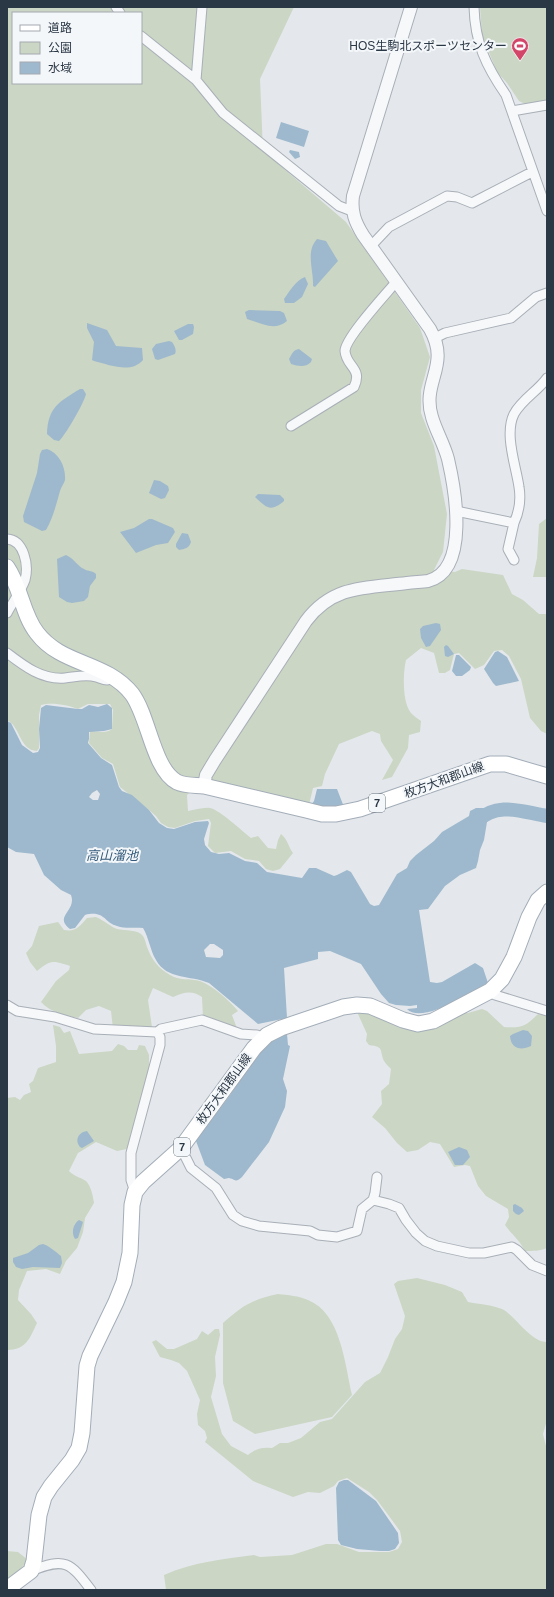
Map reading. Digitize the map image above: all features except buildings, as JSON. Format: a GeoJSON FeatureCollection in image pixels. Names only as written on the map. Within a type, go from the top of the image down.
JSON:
{"type":"FeatureCollection","features":[{"type":"Feature","properties":{"kind":"main road","name":"枚方大和郡山線"},"geometry":{"type":"LineString","coordinates":[[7,567],[14,577],[28,618],[36,632],[44,641],[68,657],[94,666],[118,679],[133,696],[142,712],[159,761],[168,775],[177,782],[187,785],[204,786],[322,814],[336,814],[360,809],[490,764],[506,764],[547,776]]}},
{"type":"Feature","properties":{"kind":"main road","name":"枚方大和郡山線"},"geometry":{"type":"LineString","coordinates":[[135,1192],[143,1182],[182,1148],[254,1048],[267,1035],[281,1028],[343,1007],[357,1005],[370,1006],[403,1020],[418,1024],[433,1021],[490,991],[502,979],[514,957],[529,917],[538,900],[547,892]]}},
{"type":"Feature","properties":{"kind":"main road"},"geometry":{"type":"LineString","coordinates":[[7,1589],[31,1571],[34,1561],[39,1515],[44,1497],[72,1460],[79,1448],[82,1433],[87,1366],[90,1356],[124,1282],[130,1253],[132,1205],[135,1192]]}},
{"type":"Feature","properties":{"kind":"street"},"geometry":{"type":"LineString","coordinates":[[196,80],[202,7]]}},
{"type":"Feature","properties":{"kind":"street"},"geometry":{"type":"LineString","coordinates":[[204,786],[206,776],[215,760],[312,613],[329,599],[352,590],[429,580],[443,572],[449,563],[452,553],[456,532],[456,511],[448,460],[432,417],[429,404],[429,392],[438,364],[438,350],[435,338],[371,246],[356,223],[352,211],[353,196],[411,7]]}},
{"type":"Feature","properties":{"kind":"street"},"geometry":{"type":"LineString","coordinates":[[474,7],[476,32],[484,59],[495,79],[506,94],[532,172],[547,211]]}},
{"type":"Feature","properties":{"kind":"street"},"geometry":{"type":"LineString","coordinates":[[142,37],[196,80],[223,113],[338,206],[352,211]]}},
{"type":"Feature","properties":{"kind":"street"},"geometry":{"type":"LineString","coordinates":[[512,111],[547,105]]}},
{"type":"Feature","properties":{"kind":"street"},"geometry":{"type":"LineString","coordinates":[[371,246],[389,227],[447,196],[457,197],[472,203],[532,172]]}},
{"type":"Feature","properties":{"kind":"street"},"geometry":{"type":"LineString","coordinates":[[291,426],[354,388],[357,381],[357,373],[346,358],[346,345],[373,308],[396,282]]}},
{"type":"Feature","properties":{"kind":"street"},"geometry":{"type":"LineString","coordinates":[[435,338],[445,333],[511,318],[536,297],[547,293]]}},
{"type":"Feature","properties":{"kind":"street"},"geometry":{"type":"LineString","coordinates":[[514,560],[508,549],[514,523],[517,517],[520,488],[511,442],[511,428],[514,415],[521,404],[547,378]]}},
{"type":"Feature","properties":{"kind":"street"},"geometry":{"type":"LineString","coordinates":[[456,511],[514,523]]}},
{"type":"Feature","properties":{"kind":"street"},"geometry":{"type":"LineString","coordinates":[[7,539],[13,539],[20,546],[24,557],[25,579],[7,613]]}},
{"type":"Feature","properties":{"kind":"street"},"geometry":{"type":"LineString","coordinates":[[7,653],[23,665],[44,676],[56,679],[96,676],[104,680],[112,681],[118,679]]}},
{"type":"Feature","properties":{"kind":"street"},"geometry":{"type":"LineString","coordinates":[[490,991],[495,995],[547,1010]]}},
{"type":"Feature","properties":{"kind":"street"},"geometry":{"type":"LineString","coordinates":[[7,1005],[17,1011],[55,1017],[94,1029],[157,1032],[160,1029],[202,1020],[241,1034],[257,1035],[264,1039]]}},
{"type":"Feature","properties":{"kind":"street"},"geometry":{"type":"LineString","coordinates":[[135,1192],[131,1180],[131,1153],[160,1045],[160,1037],[157,1032]]}},
{"type":"Feature","properties":{"kind":"street"},"geometry":{"type":"LineString","coordinates":[[182,1148],[191,1168],[216,1188],[232,1214],[242,1221],[259,1226],[310,1231],[318,1235],[337,1237],[356,1232],[362,1209],[373,1200],[377,1177]]}},
{"type":"Feature","properties":{"kind":"street"},"geometry":{"type":"LineString","coordinates":[[373,1200],[399,1208],[406,1220],[424,1241],[437,1246],[469,1253],[484,1253],[512,1247],[532,1265],[547,1271]]}},
{"type":"Feature","properties":{"kind":"street"},"geometry":{"type":"LineString","coordinates":[[31,1571],[48,1564],[62,1562],[76,1570],[91,1590]]}},
{"type":"Feature","properties":{"kind":"green space"},"geometry":{"type":"Polygon","coordinates":[[[7,7],[294,7],[260,79],[263,151],[346,222],[420,328],[430,357],[421,390],[421,413],[434,446],[447,514],[443,552],[434,570],[455,572],[462,569],[503,575],[512,594],[523,600],[539,614],[547,614],[547,734],[541,731],[530,718],[521,679],[509,656],[502,650],[494,651],[484,665],[475,669],[459,653],[454,654],[450,670],[445,673],[439,673],[434,653],[421,648],[406,660],[404,672],[406,702],[411,713],[421,721],[420,732],[409,735],[408,748],[392,777],[382,780],[393,760],[381,741],[380,734],[372,731],[339,744],[325,774],[322,786],[313,788],[309,805],[193,790],[187,795],[188,811],[210,808],[225,817],[251,838],[258,836],[268,848],[276,849],[281,834],[293,853],[280,869],[273,871],[266,869],[259,861],[245,859],[231,851],[215,853],[208,846],[211,823],[209,819],[195,821],[175,828],[168,827],[161,823],[156,816],[120,787],[113,764],[102,758],[89,743],[90,731],[105,732],[112,729],[113,710],[110,704],[88,704],[78,709],[60,704],[41,705],[39,715],[39,748],[37,751],[31,750],[23,743],[12,723],[7,720],[7,7]]]}},
{"type":"Feature","properties":{"kind":"green space","name":"HOS生駒北スポーツセンター"},"geometry":{"type":"Polygon","coordinates":[[[480,7],[547,7],[547,101],[525,104],[519,101],[507,83],[497,72],[482,35],[480,7]]]}},
{"type":"Feature","properties":{"kind":"green space"},"geometry":{"type":"Polygon","coordinates":[[[547,518],[547,577],[533,577],[537,558],[539,524],[547,518]]]}},
{"type":"Feature","properties":{"kind":"green space"},"geometry":{"type":"Polygon","coordinates":[[[96,917],[117,929],[138,932],[144,937],[153,960],[162,970],[173,977],[200,981],[210,986],[230,1002],[238,1011],[232,1015],[238,1031],[203,1018],[202,997],[195,993],[184,993],[173,997],[153,988],[148,1000],[152,1027],[113,1029],[111,1011],[99,1006],[86,1010],[78,1018],[58,1013],[45,1006],[41,1002],[56,981],[69,970],[70,966],[53,962],[46,964],[37,971],[30,962],[26,953],[32,946],[39,926],[58,922],[64,930],[72,930],[79,926],[87,918],[96,917]]]}},
{"type":"Feature","properties":{"kind":"green space"},"geometry":{"type":"Polygon","coordinates":[[[482,1009],[487,1011],[504,1027],[523,1026],[530,1022],[538,1014],[547,1016],[547,1248],[542,1250],[525,1251],[505,1225],[509,1217],[508,1209],[486,1196],[478,1186],[470,1166],[465,1165],[454,1167],[440,1144],[430,1142],[418,1150],[407,1152],[397,1143],[385,1128],[372,1117],[382,1104],[381,1091],[389,1084],[391,1069],[384,1061],[381,1050],[377,1047],[369,1045],[366,1041],[367,1034],[358,1014],[359,1010],[406,1026],[462,1012],[468,1013],[482,1009]]]}},
{"type":"Feature","properties":{"kind":"green space"},"geometry":{"type":"Polygon","coordinates":[[[53,1025],[60,1027],[64,1033],[70,1031],[79,1054],[112,1051],[118,1044],[124,1046],[128,1050],[137,1050],[139,1045],[145,1046],[149,1055],[149,1068],[127,1149],[117,1151],[96,1142],[78,1153],[69,1171],[73,1175],[88,1183],[92,1191],[94,1203],[85,1218],[83,1232],[77,1248],[66,1261],[60,1274],[46,1269],[27,1271],[19,1290],[18,1300],[37,1323],[29,1338],[23,1345],[19,1348],[7,1350],[7,1098],[15,1097],[20,1100],[24,1095],[31,1092],[29,1084],[33,1081],[38,1068],[56,1062],[56,1046],[53,1025]]]}},
{"type":"Feature","properties":{"kind":"green space"},"geometry":{"type":"Polygon","coordinates":[[[417,1278],[445,1285],[462,1292],[468,1302],[502,1309],[535,1338],[547,1342],[547,1420],[543,1434],[547,1450],[547,1590],[166,1590],[164,1575],[186,1567],[208,1562],[254,1555],[260,1557],[292,1555],[326,1544],[337,1544],[359,1552],[389,1552],[398,1549],[402,1542],[400,1531],[377,1500],[369,1492],[347,1478],[338,1481],[334,1486],[320,1493],[308,1492],[293,1497],[253,1481],[205,1442],[207,1438],[205,1431],[198,1425],[197,1414],[200,1400],[187,1371],[179,1363],[160,1357],[152,1342],[156,1340],[167,1349],[174,1349],[197,1339],[202,1331],[208,1335],[215,1329],[219,1329],[220,1335],[215,1357],[216,1376],[211,1397],[222,1434],[231,1446],[248,1455],[260,1448],[272,1448],[280,1443],[288,1443],[301,1438],[320,1422],[332,1419],[365,1382],[380,1373],[395,1339],[402,1329],[405,1316],[394,1284],[398,1281],[417,1278]]]}},
{"type":"Feature","properties":{"kind":"green space"},"geometry":{"type":"Polygon","coordinates":[[[278,1294],[308,1300],[319,1307],[328,1316],[340,1341],[352,1395],[332,1417],[255,1434],[233,1421],[223,1383],[223,1323],[248,1304],[262,1298],[278,1294]]]}},
{"type":"Feature","properties":{"kind":"green space"},"geometry":{"type":"Polygon","coordinates":[[[7,1551],[18,1552],[28,1560],[19,1571],[7,1579],[7,1551]]]}},
{"type":"Feature","properties":{"kind":"water"},"geometry":{"type":"Polygon","coordinates":[[[281,122],[309,131],[304,147],[276,138],[281,122]]]}},
{"type":"Feature","properties":{"kind":"water"},"geometry":{"type":"Polygon","coordinates":[[[290,150],[299,152],[300,157],[295,159],[289,152],[290,150]]]}},
{"type":"Feature","properties":{"kind":"water"},"geometry":{"type":"Polygon","coordinates":[[[317,239],[326,241],[338,261],[315,287],[313,286],[311,250],[317,239]]]}},
{"type":"Feature","properties":{"kind":"water"},"geometry":{"type":"Polygon","coordinates":[[[305,277],[308,284],[302,297],[294,303],[285,303],[284,299],[290,290],[296,283],[305,277]]]}},
{"type":"Feature","properties":{"kind":"water"},"geometry":{"type":"Polygon","coordinates":[[[249,310],[280,311],[284,313],[287,321],[277,326],[267,326],[247,319],[245,312],[249,310]]]}},
{"type":"Feature","properties":{"kind":"water"},"geometry":{"type":"Polygon","coordinates":[[[87,323],[107,330],[116,346],[142,348],[143,360],[133,367],[126,368],[92,360],[94,342],[87,328],[87,323]]]}},
{"type":"Feature","properties":{"kind":"water"},"geometry":{"type":"Polygon","coordinates":[[[188,324],[193,324],[193,334],[179,340],[174,331],[188,324]]]}},
{"type":"Feature","properties":{"kind":"water"},"geometry":{"type":"Polygon","coordinates":[[[169,341],[172,342],[176,350],[175,354],[158,360],[155,359],[152,349],[156,344],[169,341]]]}},
{"type":"Feature","properties":{"kind":"water"},"geometry":{"type":"Polygon","coordinates":[[[299,349],[312,359],[309,364],[301,366],[291,364],[289,359],[294,351],[299,349]]]}},
{"type":"Feature","properties":{"kind":"water"},"geometry":{"type":"Polygon","coordinates":[[[80,389],[83,389],[86,394],[82,404],[62,438],[59,441],[54,440],[47,434],[52,411],[66,398],[80,389]]]}},
{"type":"Feature","properties":{"kind":"water"},"geometry":{"type":"Polygon","coordinates":[[[47,449],[55,454],[61,461],[65,480],[60,490],[51,521],[46,530],[42,531],[24,522],[23,516],[37,473],[40,454],[42,450],[47,449]]]}},
{"type":"Feature","properties":{"kind":"water"},"geometry":{"type":"Polygon","coordinates":[[[154,480],[160,481],[168,486],[169,490],[165,498],[161,499],[149,493],[154,480]]]}},
{"type":"Feature","properties":{"kind":"water"},"geometry":{"type":"Polygon","coordinates":[[[258,494],[280,495],[284,501],[275,507],[268,507],[262,504],[255,497],[258,494]]]}},
{"type":"Feature","properties":{"kind":"water"},"geometry":{"type":"Polygon","coordinates":[[[149,519],[173,528],[175,532],[168,543],[156,545],[136,553],[120,532],[134,528],[149,519]]]}},
{"type":"Feature","properties":{"kind":"water"},"geometry":{"type":"Polygon","coordinates":[[[182,533],[188,534],[191,542],[186,548],[179,550],[176,547],[176,544],[182,533]]]}},
{"type":"Feature","properties":{"kind":"water"},"geometry":{"type":"Polygon","coordinates":[[[66,555],[72,558],[82,568],[96,574],[96,578],[90,586],[88,597],[84,601],[72,603],[59,597],[57,559],[66,555]]]}},
{"type":"Feature","properties":{"kind":"water"},"geometry":{"type":"Polygon","coordinates":[[[436,623],[440,624],[441,630],[430,646],[426,647],[421,638],[420,629],[423,626],[436,623]]]}},
{"type":"Feature","properties":{"kind":"water"},"geometry":{"type":"Polygon","coordinates":[[[446,645],[454,654],[448,657],[445,656],[444,647],[446,645]]]}},
{"type":"Feature","properties":{"kind":"water"},"geometry":{"type":"Polygon","coordinates":[[[498,651],[507,657],[519,681],[496,686],[493,683],[484,669],[495,652],[498,651]]]}},
{"type":"Feature","properties":{"kind":"water"},"geometry":{"type":"Polygon","coordinates":[[[456,655],[459,655],[471,667],[470,670],[462,676],[456,676],[452,671],[456,655]]]}},
{"type":"Feature","properties":{"kind":"water","name":"高山溜池"},"geometry":{"type":"Polygon","coordinates":[[[107,704],[112,708],[112,729],[89,732],[88,743],[101,758],[112,765],[119,787],[122,791],[132,795],[149,810],[159,823],[167,828],[174,829],[195,822],[208,821],[209,823],[204,839],[205,845],[211,852],[219,854],[229,853],[245,861],[257,863],[267,872],[302,878],[309,868],[316,868],[334,876],[347,870],[351,872],[370,904],[374,906],[379,905],[397,874],[407,868],[410,861],[434,841],[442,832],[469,816],[470,811],[476,808],[492,808],[495,815],[487,822],[484,840],[476,868],[460,875],[445,886],[428,909],[419,910],[430,982],[442,982],[475,963],[483,968],[488,983],[435,1010],[424,1013],[414,1013],[407,1009],[417,1008],[417,1005],[396,1005],[389,1003],[381,994],[361,964],[330,951],[318,952],[318,959],[284,968],[287,1018],[258,1024],[209,983],[166,971],[156,960],[143,928],[120,927],[100,915],[92,914],[85,915],[75,928],[70,929],[65,924],[64,917],[71,905],[71,895],[61,890],[44,875],[34,854],[16,852],[7,847],[7,721],[11,723],[22,745],[33,753],[38,752],[40,748],[39,729],[41,708],[46,705],[78,709],[82,709],[89,705],[98,707],[107,704]],[[97,790],[89,797],[93,800],[98,800],[100,794],[97,790]],[[210,944],[204,950],[206,957],[220,958],[223,955],[223,950],[214,944],[210,944]]]}},
{"type":"Feature","properties":{"kind":"water"},"geometry":{"type":"Polygon","coordinates":[[[317,789],[337,789],[344,807],[333,808],[311,805],[314,801],[317,789]]]}},
{"type":"Feature","properties":{"kind":"water"},"geometry":{"type":"Polygon","coordinates":[[[523,1030],[528,1031],[532,1036],[531,1046],[527,1048],[517,1048],[512,1044],[510,1036],[523,1030]]]}},
{"type":"Feature","properties":{"kind":"water"},"geometry":{"type":"Polygon","coordinates":[[[287,1034],[288,1045],[290,1046],[283,1079],[287,1091],[285,1107],[269,1142],[242,1177],[237,1180],[229,1178],[224,1179],[205,1165],[196,1141],[207,1124],[235,1088],[238,1080],[258,1052],[271,1042],[287,1034]]]}},
{"type":"Feature","properties":{"kind":"water"},"geometry":{"type":"Polygon","coordinates":[[[87,1131],[94,1141],[82,1148],[78,1144],[77,1139],[82,1133],[87,1131]]]}},
{"type":"Feature","properties":{"kind":"water"},"geometry":{"type":"Polygon","coordinates":[[[459,1147],[467,1150],[470,1157],[463,1165],[455,1165],[448,1152],[459,1147]]]}},
{"type":"Feature","properties":{"kind":"water"},"geometry":{"type":"Polygon","coordinates":[[[515,1204],[524,1211],[519,1215],[513,1211],[513,1205],[515,1204]]]}},
{"type":"Feature","properties":{"kind":"water"},"geometry":{"type":"Polygon","coordinates":[[[79,1220],[83,1222],[78,1238],[75,1239],[73,1229],[79,1220]]]}},
{"type":"Feature","properties":{"kind":"water"},"geometry":{"type":"Polygon","coordinates":[[[43,1244],[50,1247],[61,1256],[62,1263],[60,1268],[33,1267],[22,1269],[16,1267],[13,1262],[13,1258],[28,1253],[39,1245],[43,1244]]]}},
{"type":"Feature","properties":{"kind":"water"},"geometry":{"type":"Polygon","coordinates":[[[348,1480],[376,1501],[398,1533],[399,1543],[395,1549],[380,1551],[357,1549],[341,1545],[338,1540],[336,1488],[339,1482],[348,1480]]]}},
{"type":"Feature","properties":{"kind":"waterway"},"geometry":{"type":"LineString","coordinates":[[477,821],[493,811],[502,810],[519,811],[547,816]]}},
{"type":"Feature","properties":{"kind":"place","name":"HOS生駒北スポーツセンター"},"geometry":{"type":"Point","coordinates":[520,61]}}]}
